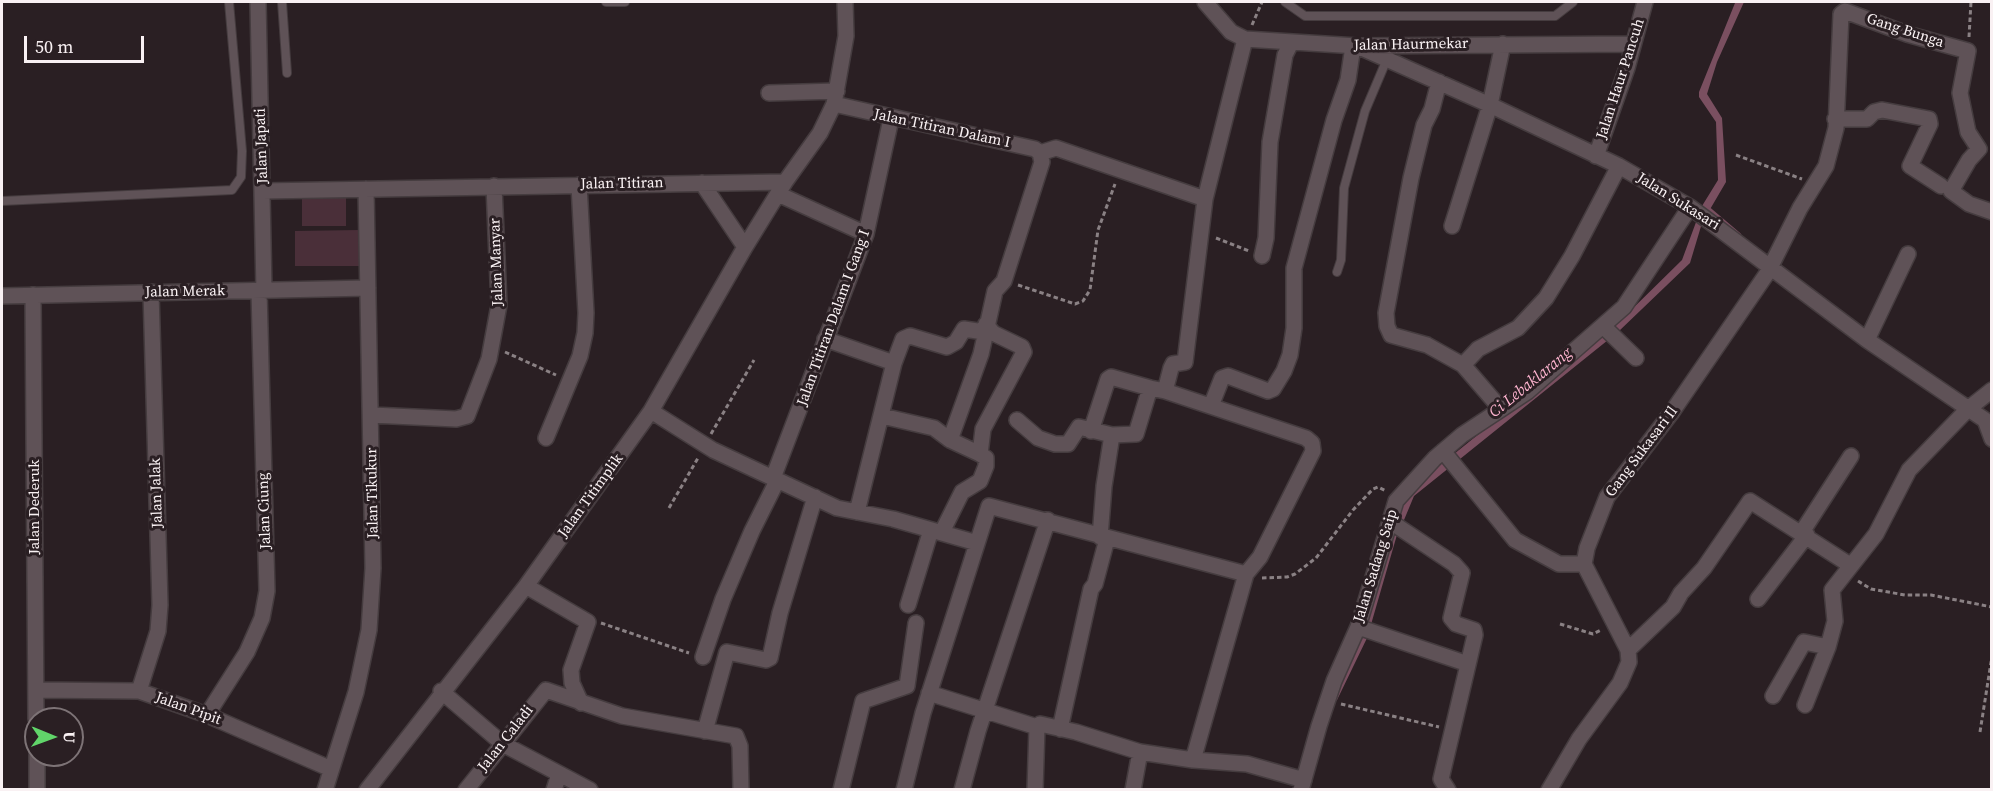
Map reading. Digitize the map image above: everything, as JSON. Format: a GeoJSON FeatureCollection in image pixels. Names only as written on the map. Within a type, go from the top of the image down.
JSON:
{"type":"FeatureCollection","features":[{"type":"Feature","properties":{"kind":"street","name":"Jalan Japati"},"geometry":{"type":"LineString","coordinates":[[258,2],[263,191],[262,291]]}},
{"type":"Feature","properties":{"kind":"street"},"geometry":{"type":"LineString","coordinates":[[845,2],[846,36],[836,97],[820,133],[782,188],[866,234]]}},
{"type":"Feature","properties":{"kind":"street"},"geometry":{"type":"LineString","coordinates":[[1017,420],[1038,438],[1055,444],[1068,444],[1076,428],[1112,435],[1136,434],[1157,389],[1170,368],[1173,364],[1185,362],[1205,199],[1248,33],[1232,32],[1205,2]]}},
{"type":"Feature","properties":{"kind":"street","name":"Jalan Haur Pancuh"},"geometry":{"type":"LineString","coordinates":[[1596,156],[1628,68],[1645,2]]}},
{"type":"Feature","properties":{"kind":"street","name":"Gang Bunga"},"geometry":{"type":"LineString","coordinates":[[1771,268],[1815,183],[1827,165],[1836,128],[1840,14],[1845,10],[1907,34],[1968,51]]}},
{"type":"Feature","properties":{"kind":"street","name":"Jalan Haurmekar"},"geometry":{"type":"LineString","coordinates":[[1248,33],[1291,43],[1355,46],[1634,44]]}},
{"type":"Feature","properties":{"kind":"street"},"geometry":{"type":"LineString","coordinates":[[1262,256],[1266,237],[1269,142],[1285,55],[1291,43]]}},
{"type":"Feature","properties":{"kind":"street"},"geometry":{"type":"LineString","coordinates":[[1452,226],[1490,105],[1503,44]]}},
{"type":"Feature","properties":{"kind":"street"},"geometry":{"type":"LineString","coordinates":[[1211,406],[1222,378],[1228,376],[1268,391],[1273,389],[1284,371],[1290,355],[1294,328],[1294,268],[1334,120],[1348,80],[1355,46]]}},
{"type":"Feature","properties":{"kind":"street","name":"Jalan Sukasari"},"geometry":{"type":"LineString","coordinates":[[1355,46],[1490,105],[1619,166],[1692,208],[1867,340],[1988,421]]}},
{"type":"Feature","properties":{"kind":"street"},"geometry":{"type":"LineString","coordinates":[[1968,51],[1960,93],[1968,132],[1979,149],[1969,160],[1951,191],[1969,204],[1992,212]]}},
{"type":"Feature","properties":{"kind":"street"},"geometry":{"type":"LineString","coordinates":[[1439,82],[1432,109],[1424,125],[1411,178],[1386,314],[1386,326],[1391,335],[1427,345],[1463,365],[1501,409]]}},
{"type":"Feature","properties":{"kind":"street","name":"Jalan Titiran Dalam I"},"geometry":{"type":"LineString","coordinates":[[769,93],[836,97],[891,119],[1035,149],[1041,157],[1056,148],[1121,168],[1205,199]]}},
{"type":"Feature","properties":{"kind":"street"},"geometry":{"type":"LineString","coordinates":[[1835,119],[1867,119],[1874,112],[1882,110],[1929,119],[1930,124],[1910,166],[1941,186]]}},
{"type":"Feature","properties":{"kind":"street","name":"Jalan Titiran Dalam I Gang I"},"geometry":{"type":"LineString","coordinates":[[703,657],[723,599],[775,479],[825,339],[866,234],[891,119]]}},
{"type":"Feature","properties":{"kind":"street"},"geometry":{"type":"LineString","coordinates":[[950,440],[981,354],[995,291],[1004,281],[1041,157]]}},
{"type":"Feature","properties":{"kind":"street"},"geometry":{"type":"LineString","coordinates":[[1463,365],[1478,349],[1518,328],[1546,298],[1572,256],[1619,166]]}},
{"type":"Feature","properties":{"kind":"street"},"geometry":{"type":"LineString","coordinates":[[702,183],[745,247]]}},
{"type":"Feature","properties":{"kind":"street","name":"Jalan Titiran"},"geometry":{"type":"LineString","coordinates":[[263,191],[702,183],[782,188]]}},
{"type":"Feature","properties":{"kind":"street"},"geometry":{"type":"LineString","coordinates":[[546,438],[580,356],[586,313],[579,185]]}},
{"type":"Feature","properties":{"kind":"street","name":"Jalan Manyar"},"geometry":{"type":"LineString","coordinates":[[372,415],[456,419],[467,416],[492,346],[499,305],[494,186]]}},
{"type":"Feature","properties":{"kind":"street","name":"Jalan Titimplik"},"geometry":{"type":"LineString","coordinates":[[368,789],[441,692],[526,586],[651,411],[745,247],[782,188]]}},
{"type":"Feature","properties":{"kind":"street","name":"Jalan Tikukur"},"geometry":{"type":"LineString","coordinates":[[325,789],[356,692],[369,630],[373,568],[372,415],[366,189]]}},
{"type":"Feature","properties":{"kind":"street","name":"Jalan Sadang Saip"},"geometry":{"type":"LineString","coordinates":[[1303,785],[1334,681],[1364,629],[1396,525],[1396,501],[1449,458],[1501,409],[1608,331],[1692,208]]}},
{"type":"Feature","properties":{"kind":"street"},"geometry":{"type":"LineString","coordinates":[[1867,340],[1908,254]]}},
{"type":"Feature","properties":{"kind":"street","name":"Gang Sukasari Il"},"geometry":{"type":"LineString","coordinates":[[1584,564],[1587,548],[1607,497],[1672,412],[1771,268]]}},
{"type":"Feature","properties":{"kind":"street","name":"Jalan Merak"},"geometry":{"type":"LineString","coordinates":[[2,296],[368,288]]}},
{"type":"Feature","properties":{"kind":"street","name":"Jalan Ciung"},"geometry":{"type":"LineString","coordinates":[[207,716],[247,652],[262,618],[267,591],[262,291]]}},
{"type":"Feature","properties":{"kind":"street","name":"Jalan Jalak"},"geometry":{"type":"LineString","coordinates":[[138,691],[158,631],[160,605],[151,292]]}},
{"type":"Feature","properties":{"kind":"street","name":"Jalan Dederuk"},"geometry":{"type":"LineString","coordinates":[[33,295],[36,707]]}},
{"type":"Feature","properties":{"kind":"street"},"geometry":{"type":"LineString","coordinates":[[857,512],[894,363],[906,336],[947,346],[956,342],[964,329],[985,328],[1022,346],[1024,352],[983,429],[980,454]]}},
{"type":"Feature","properties":{"kind":"street"},"geometry":{"type":"LineString","coordinates":[[1608,331],[1636,358]]}},
{"type":"Feature","properties":{"kind":"street"},"geometry":{"type":"LineString","coordinates":[[825,339],[894,363]]}},
{"type":"Feature","properties":{"kind":"street"},"geometry":{"type":"LineString","coordinates":[[1091,430],[1108,379],[1157,389],[1312,443],[1313,451],[1305,471],[1260,556],[1246,574],[1192,760]]}},
{"type":"Feature","properties":{"kind":"street"},"geometry":{"type":"LineString","coordinates":[[1805,705],[1828,647],[1835,621],[1832,590],[1876,534],[1909,471],[1968,409],[1992,390]]}},
{"type":"Feature","properties":{"kind":"street"},"geometry":{"type":"LineString","coordinates":[[651,411],[712,450],[837,508],[937,531],[976,543]]}},
{"type":"Feature","properties":{"kind":"street"},"geometry":{"type":"LineString","coordinates":[[882,416],[934,428],[950,440],[986,458],[984,474],[980,481],[962,492],[937,531],[908,605]]}},
{"type":"Feature","properties":{"kind":"street"},"geometry":{"type":"LineString","coordinates":[[1988,421],[1992,439]]}},
{"type":"Feature","properties":{"kind":"street"},"geometry":{"type":"LineString","coordinates":[[1060,729],[1104,538],[1104,486],[1112,435]]}},
{"type":"Feature","properties":{"kind":"street"},"geometry":{"type":"LineString","coordinates":[[1758,599],[1804,534],[1851,456]]}},
{"type":"Feature","properties":{"kind":"street"},"geometry":{"type":"LineString","coordinates":[[1449,458],[1515,540],[1559,564],[1584,564],[1628,650],[1629,662],[1620,683],[1579,739],[1549,789]]}},
{"type":"Feature","properties":{"kind":"street"},"geometry":{"type":"LineString","coordinates":[[705,731],[727,652],[766,660],[770,658],[780,613],[815,497]]}},
{"type":"Feature","properties":{"kind":"street"},"geometry":{"type":"LineString","coordinates":[[1628,650],[1673,607],[1681,593],[1704,568],[1750,501],[1804,534],[1847,568]]}},
{"type":"Feature","properties":{"kind":"street"},"geometry":{"type":"LineString","coordinates":[[904,789],[929,693],[989,506],[1246,574]]}},
{"type":"Feature","properties":{"kind":"street"},"geometry":{"type":"LineString","coordinates":[[962,789],[978,731],[1048,520]]}},
{"type":"Feature","properties":{"kind":"street"},"geometry":{"type":"LineString","coordinates":[[1396,525],[1454,564],[1462,573],[1451,618],[1456,624],[1475,632],[1441,779],[1448,789]]}},
{"type":"Feature","properties":{"kind":"street"},"geometry":{"type":"LineString","coordinates":[[526,586],[588,622],[570,670],[572,683],[581,703],[622,716],[731,734],[739,740],[741,789]]}},
{"type":"Feature","properties":{"kind":"street"},"geometry":{"type":"LineString","coordinates":[[841,789],[862,701],[907,686],[916,622]]}},
{"type":"Feature","properties":{"kind":"street"},"geometry":{"type":"LineString","coordinates":[[1364,629],[1468,664]]}},
{"type":"Feature","properties":{"kind":"street"},"geometry":{"type":"LineString","coordinates":[[1773,696],[1804,642],[1828,647]]}},
{"type":"Feature","properties":{"kind":"street","name":"Jalan Pipit"},"geometry":{"type":"LineString","coordinates":[[36,690],[138,691],[207,716],[331,769]]}},
{"type":"Feature","properties":{"kind":"street","name":"Jalan Caladi"},"geometry":{"type":"LineString","coordinates":[[466,789],[546,690],[581,703]]}},
{"type":"Feature","properties":{"kind":"street"},"geometry":{"type":"LineString","coordinates":[[441,692],[503,744],[590,789]]}},
{"type":"Feature","properties":{"kind":"street"},"geometry":{"type":"LineString","coordinates":[[929,693],[1037,727],[1044,725],[1140,752],[1192,760],[1247,764],[1303,785]]}},
{"type":"Feature","properties":{"kind":"street"},"geometry":{"type":"LineString","coordinates":[[1035,789],[1037,727]]}},
{"type":"Feature","properties":{"kind":"street"},"geometry":{"type":"LineString","coordinates":[[1132,789],[1140,752]]}},
{"type":"Feature","properties":{"kind":"street"},"geometry":{"type":"LineString","coordinates":[[37,767],[37,789]]}},
{"type":"Feature","properties":{"kind":"street"},"geometry":{"type":"LineString","coordinates":[[554,789],[559,774]]}},
{"type":"Feature","properties":{"kind":"lane"},"geometry":{"type":"LineString","coordinates":[[2,201],[232,190],[241,177],[242,136],[229,2]]}},
{"type":"Feature","properties":{"kind":"lane"},"geometry":{"type":"LineString","coordinates":[[282,2],[287,73]]}},
{"type":"Feature","properties":{"kind":"lane"},"geometry":{"type":"LineString","coordinates":[[606,2],[625,2]]}},
{"type":"Feature","properties":{"kind":"lane"},"geometry":{"type":"LineString","coordinates":[[1285,2],[1305,16],[1555,16],[1573,2]]}},
{"type":"Feature","properties":{"kind":"lane"},"geometry":{"type":"LineString","coordinates":[[1337,272],[1341,260],[1344,188],[1365,111],[1387,59]]}},
{"type":"Feature","properties":{"kind":"lane"},"geometry":{"type":"LineString","coordinates":[[242,136],[261,134]]}},
{"type":"Feature","properties":{"kind":"path"},"geometry":{"type":"LineString","coordinates":[[1248,33],[1262,2]]}},
{"type":"Feature","properties":{"kind":"path"},"geometry":{"type":"LineString","coordinates":[[1968,51],[1971,2]]}},
{"type":"Feature","properties":{"kind":"path"},"geometry":{"type":"LineString","coordinates":[[1736,155],[1815,183]]}},
{"type":"Feature","properties":{"kind":"path"},"geometry":{"type":"LineString","coordinates":[[1004,281],[1075,304],[1083,301],[1089,290],[1098,230],[1121,168]]}},
{"type":"Feature","properties":{"kind":"path"},"geometry":{"type":"LineString","coordinates":[[492,346],[570,380]]}},
{"type":"Feature","properties":{"kind":"path"},"geometry":{"type":"LineString","coordinates":[[1246,574],[1268,579],[1295,574],[1316,558],[1373,489],[1382,488]]}},
{"type":"Feature","properties":{"kind":"path"},"geometry":{"type":"LineString","coordinates":[[1847,568],[1871,589],[1905,595],[1931,595],[1992,606]]}},
{"type":"Feature","properties":{"kind":"path"},"geometry":{"type":"LineString","coordinates":[[1560,624],[1593,634],[1614,620]]}},
{"type":"Feature","properties":{"kind":"path"},"geometry":{"type":"LineString","coordinates":[[588,622],[604,624],[703,657]]}},
{"type":"Feature","properties":{"kind":"path"},"geometry":{"type":"LineString","coordinates":[[1980,732],[1992,657]]}},
{"type":"Feature","properties":{"kind":"path"},"geometry":{"type":"LineString","coordinates":[[1336,703],[1453,730]]}},
{"type":"Feature","properties":{"kind":"shaded area"},"geometry":{"type":"Polygon","coordinates":[[[1744,2],[1717,62],[1707,94],[1722,118],[1726,182],[1702,223],[1690,263],[1618,332],[1414,496],[1399,532],[1393,529],[1407,492],[1626,315],[1682,260],[1702,206],[1718,180],[1716,122],[1699,97],[1699,92],[1735,3],[1744,2]]]}},
{"type":"Feature","properties":{"kind":"shaded area"},"geometry":{"type":"Polygon","coordinates":[[[346,197],[346,226],[302,226],[302,198],[346,197]]]}},
{"type":"Feature","properties":{"kind":"shaded area"},"geometry":{"type":"Polygon","coordinates":[[[359,230],[359,266],[295,266],[295,231],[359,230]]]}},
{"type":"Feature","properties":{"kind":"waterway"},"geometry":{"type":"LineString","coordinates":[[1706,207],[1739,235]]}},
{"type":"Feature","properties":{"kind":"waterway","name":"Ci Lebaklarang"},"geometry":{"type":"LineString","coordinates":[[1335,699],[1365,637],[1396,530]]}}]}
